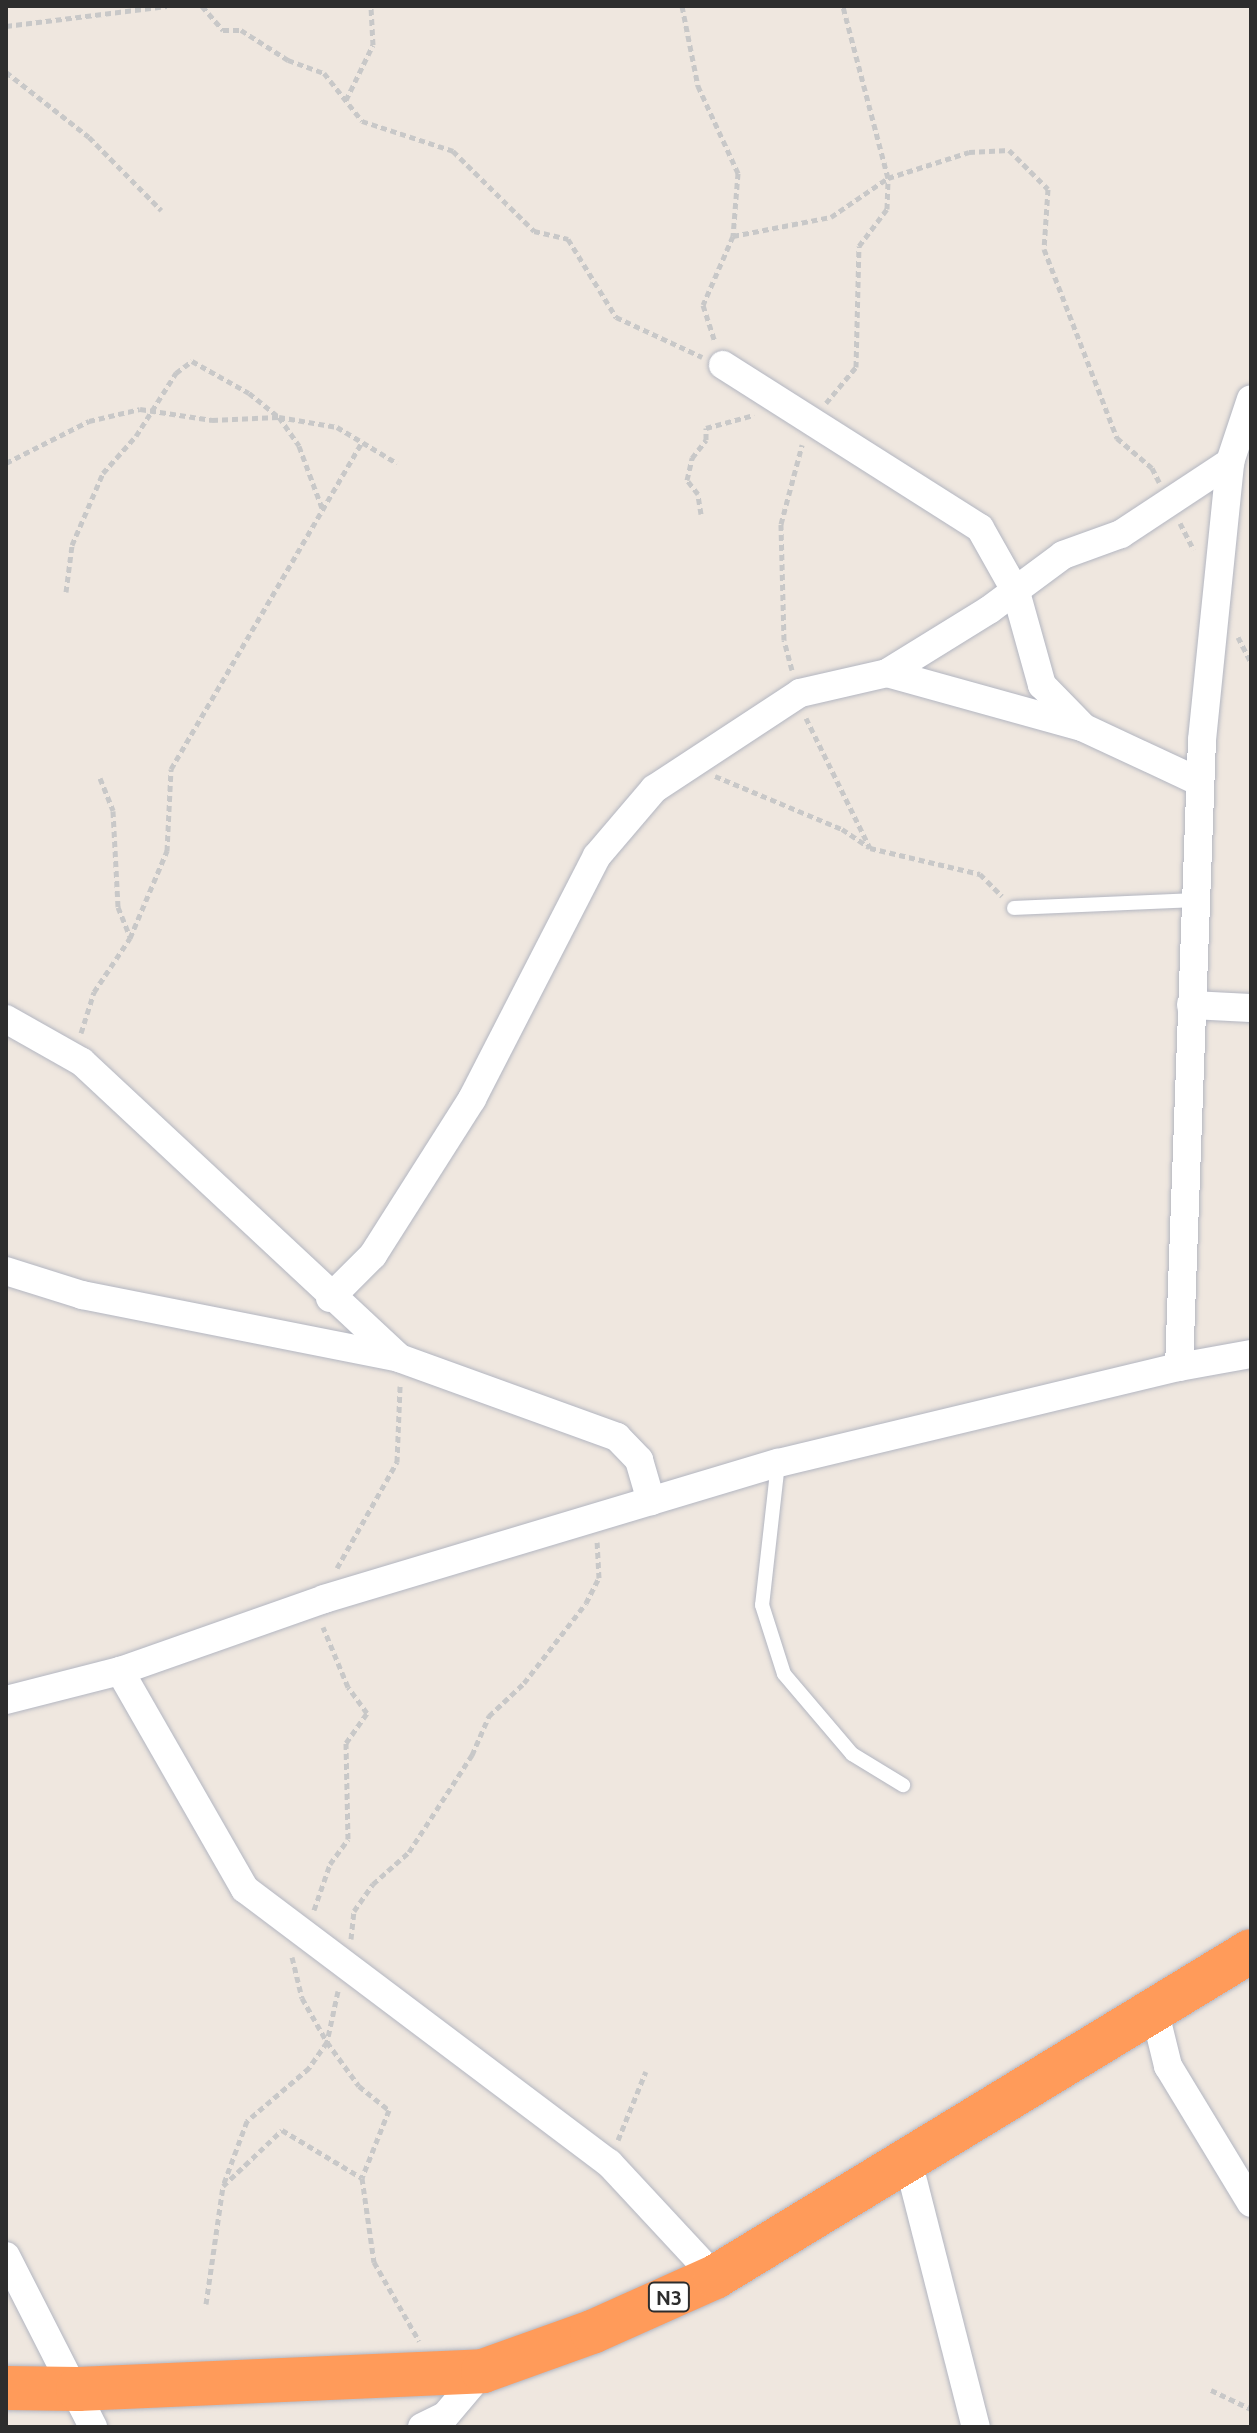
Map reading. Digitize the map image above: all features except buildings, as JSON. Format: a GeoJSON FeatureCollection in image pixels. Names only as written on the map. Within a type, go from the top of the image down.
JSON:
{"type":"FeatureCollection","features":[{"type":"Feature","properties":{"kind":"highway","name":"N3"},"geometry":{"type":"LineString","coordinates":[[6,2388],[85,2408],[483,2371],[592,2332],[715,2277],[1155,2013],[1251,1951]]}},
{"type":"Feature","properties":{"kind":"street"},"geometry":{"type":"LineString","coordinates":[[723,365],[980,528],[1016,592],[1042,685],[1082,727]]}},
{"type":"Feature","properties":{"kind":"street"},"geometry":{"type":"LineString","coordinates":[[1179,1367],[1200,782],[1230,462],[1251,399]]}},
{"type":"Feature","properties":{"kind":"street"},"geometry":{"type":"LineString","coordinates":[[330,1298],[373,1255],[472,1099],[597,856],[654,789],[804,690],[887,673],[1016,592],[1063,555],[1121,534],[1230,462]]}},
{"type":"Feature","properties":{"kind":"street"},"geometry":{"type":"LineString","coordinates":[[887,673],[1082,727],[1200,782]]}},
{"type":"Feature","properties":{"kind":"street"},"geometry":{"type":"LineString","coordinates":[[1191,1005],[1251,1008]]}},
{"type":"Feature","properties":{"kind":"street"},"geometry":{"type":"LineString","coordinates":[[8,1025],[82,1062],[330,1298],[399,1358]]}},
{"type":"Feature","properties":{"kind":"street"},"geometry":{"type":"LineString","coordinates":[[6,1271],[82,1295],[399,1358],[617,1437],[639,1460],[651,1501]]}},
{"type":"Feature","properties":{"kind":"street"},"geometry":{"type":"LineString","coordinates":[[11,1692],[120,1671],[324,1599],[778,1463],[1179,1367],[1251,1354]]}},
{"type":"Feature","properties":{"kind":"street"},"geometry":{"type":"LineString","coordinates":[[120,1671],[245,1889],[609,2163],[715,2277]]}},
{"type":"Feature","properties":{"kind":"street"},"geometry":{"type":"LineString","coordinates":[[1155,2013],[1168,2066],[1251,2203]]}},
{"type":"Feature","properties":{"kind":"street"},"geometry":{"type":"LineString","coordinates":[[908,2161],[976,2427]]}},
{"type":"Feature","properties":{"kind":"street"},"geometry":{"type":"LineString","coordinates":[[6,2256],[85,2408]]}},
{"type":"Feature","properties":{"kind":"street"},"geometry":{"type":"LineString","coordinates":[[422,2427],[445,2416],[483,2371]]}},
{"type":"Feature","properties":{"kind":"lane"},"geometry":{"type":"LineString","coordinates":[[1014,908],[1195,900]]}},
{"type":"Feature","properties":{"kind":"lane"},"geometry":{"type":"LineString","coordinates":[[778,1463],[762,1605],[784,1674],[852,1754],[903,1785]]}},
{"type":"Feature","properties":{"kind":"path"},"geometry":{"type":"LineString","coordinates":[[6,26],[167,6]]}},
{"type":"Feature","properties":{"kind":"path"},"geometry":{"type":"LineString","coordinates":[[202,6],[223,30],[241,30],[288,60],[324,73],[362,121],[453,151],[534,231],[568,239],[605,303],[630,328],[723,365]]}},
{"type":"Feature","properties":{"kind":"path"},"geometry":{"type":"LineString","coordinates":[[346,100],[373,45],[371,6]]}},
{"type":"Feature","properties":{"kind":"path"},"geometry":{"type":"LineString","coordinates":[[682,6],[698,86],[738,173],[733,236],[703,305],[723,365]]}},
{"type":"Feature","properties":{"kind":"path"},"geometry":{"type":"LineString","coordinates":[[701,514],[698,494],[687,480],[692,458],[706,440],[706,428],[800,413],[856,367],[859,246],[887,209],[888,178],[843,6]]}},
{"type":"Feature","properties":{"kind":"path"},"geometry":{"type":"LineString","coordinates":[[6,72],[89,137],[161,210]]}},
{"type":"Feature","properties":{"kind":"path"},"geometry":{"type":"LineString","coordinates":[[733,236],[831,217],[888,178],[969,152],[1009,150],[1048,189],[1044,249],[1117,438],[1152,468],[1251,663]]}},
{"type":"Feature","properties":{"kind":"path"},"geometry":{"type":"LineString","coordinates":[[66,592],[72,545],[83,513],[103,473],[136,436],[148,412],[164,397],[176,373],[192,361],[249,393],[279,417],[299,446],[322,508]]}},
{"type":"Feature","properties":{"kind":"path"},"geometry":{"type":"LineString","coordinates":[[6,463],[89,421],[119,411],[212,420],[279,417],[337,427],[397,463]]}},
{"type":"Feature","properties":{"kind":"path"},"geometry":{"type":"LineString","coordinates":[[82,1062],[80,1024],[94,992],[130,938],[167,851],[171,769],[362,442]]}},
{"type":"Feature","properties":{"kind":"path"},"geometry":{"type":"LineString","coordinates":[[690,763],[842,829],[870,848]]}},
{"type":"Feature","properties":{"kind":"path"},"geometry":{"type":"LineString","coordinates":[[100,778],[113,811],[118,907],[130,938]]}},
{"type":"Feature","properties":{"kind":"path"},"geometry":{"type":"LineString","coordinates":[[362,2178],[389,2110],[359,2086],[302,1998],[292,1961],[293,1936],[305,1933],[330,1864],[348,1839],[346,1743],[367,1713],[348,1687],[322,1626],[324,1599],[344,1552],[397,1462],[401,1427],[399,1358]]}},
{"type":"Feature","properties":{"kind":"path"},"geometry":{"type":"LineString","coordinates":[[609,2163],[646,2071]]}},
{"type":"Feature","properties":{"kind":"path"},"geometry":{"type":"LineString","coordinates":[[206,2304],[223,2186]]}},
{"type":"Feature","properties":{"kind":"path"},"geometry":{"type":"LineString","coordinates":[[1211,2390],[1251,2409]]}}]}
